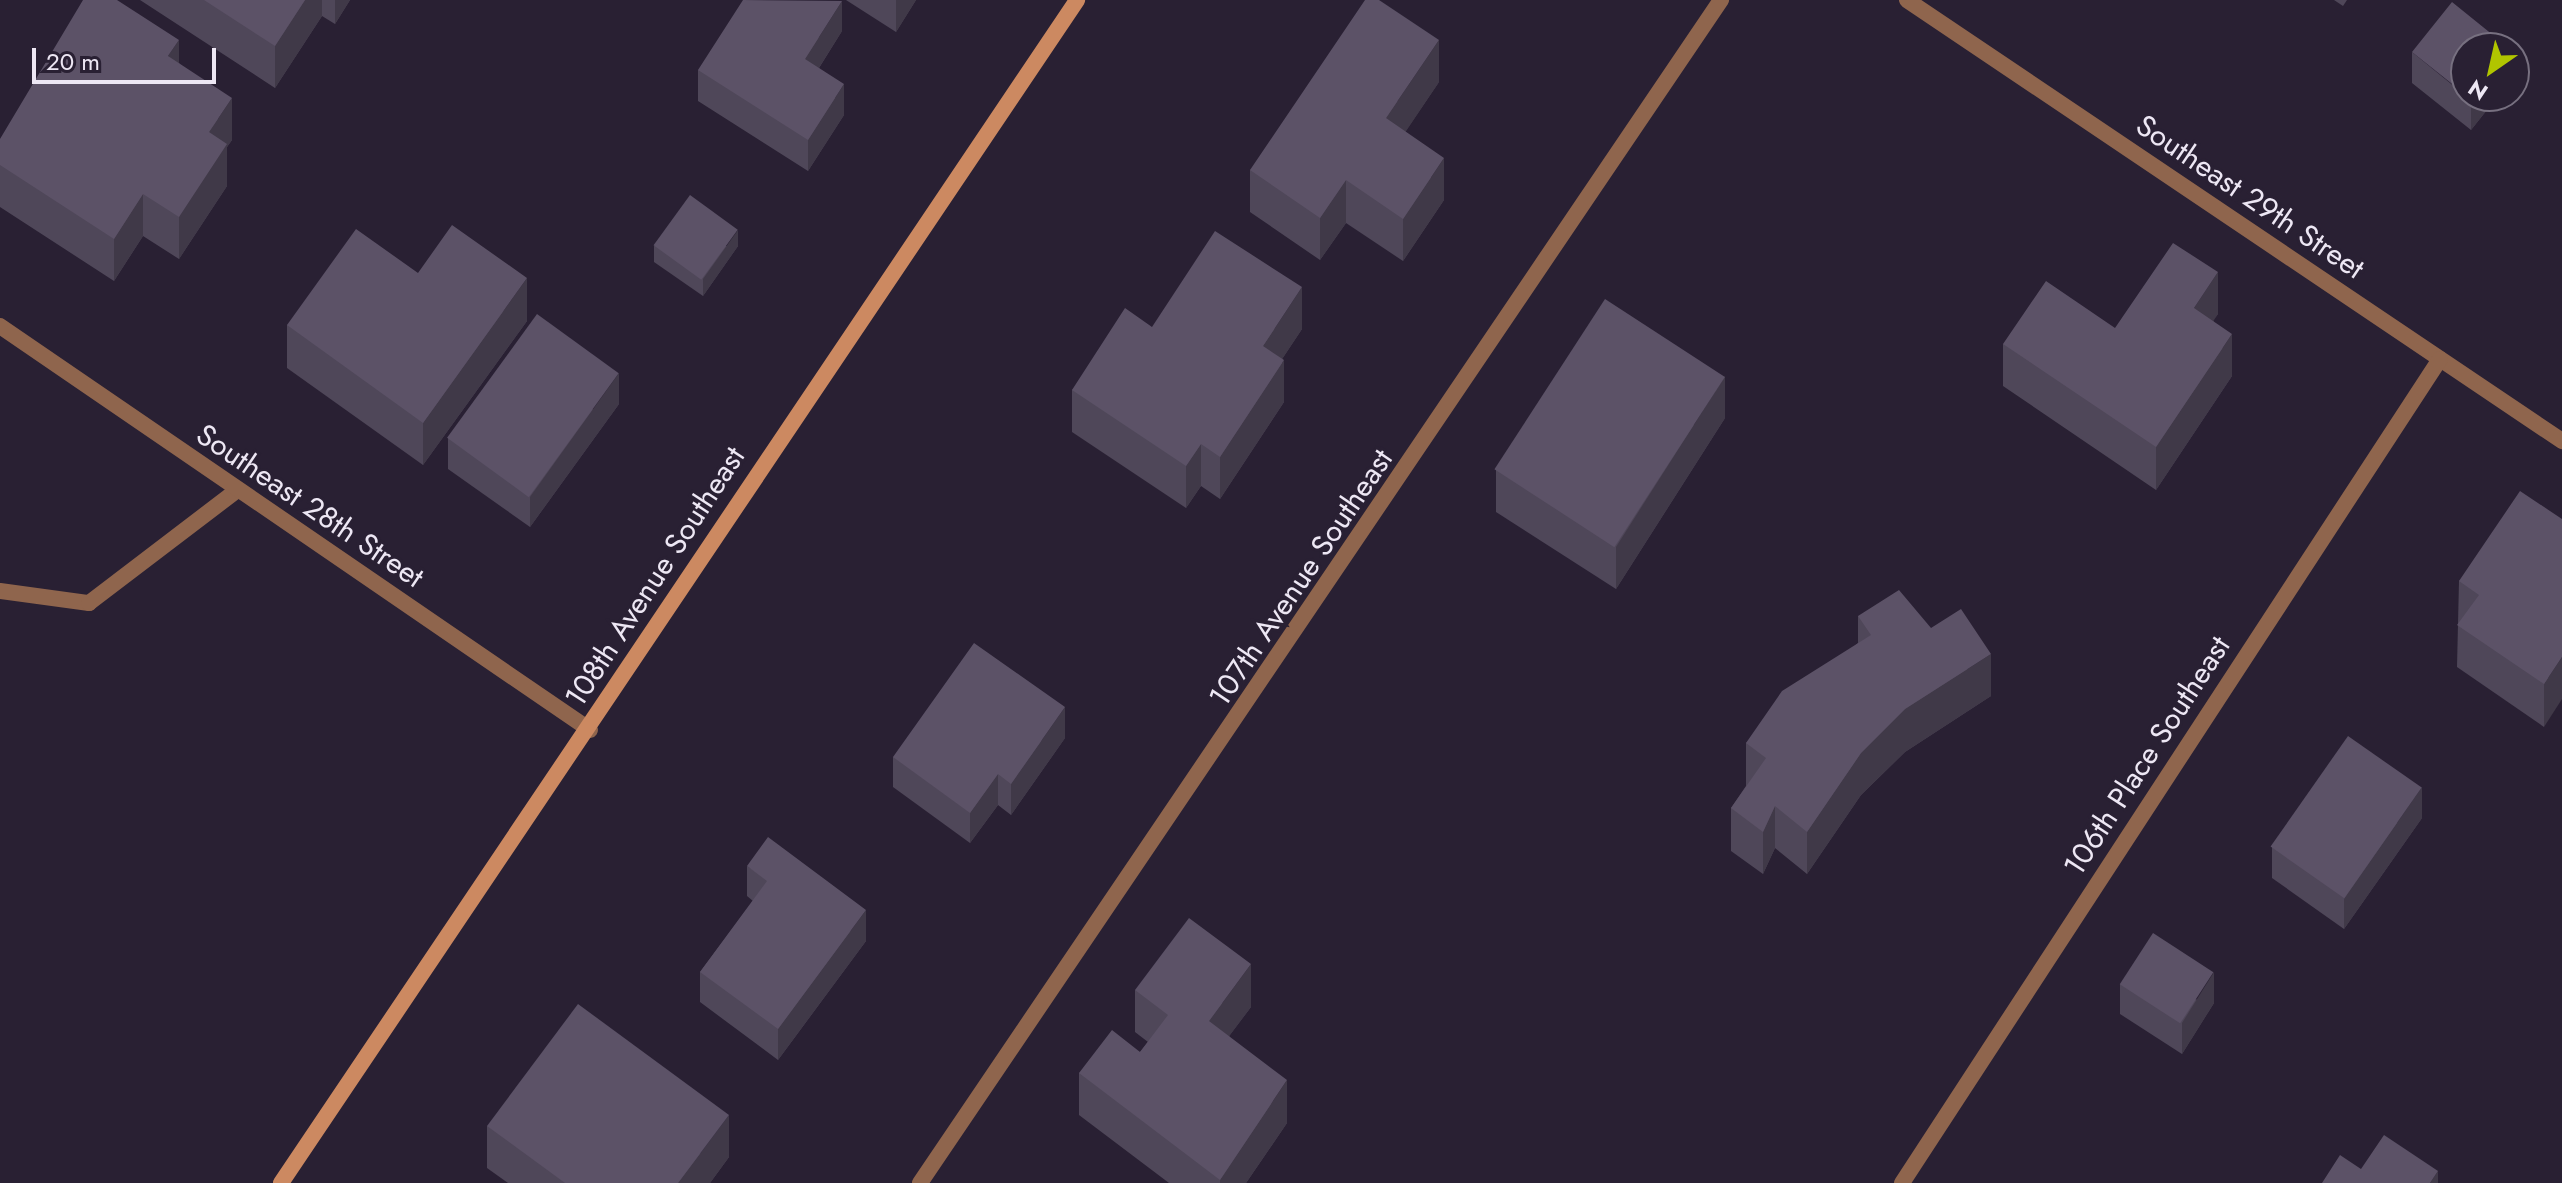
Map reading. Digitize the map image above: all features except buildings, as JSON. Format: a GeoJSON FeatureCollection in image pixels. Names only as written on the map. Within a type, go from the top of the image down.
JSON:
{"type":"FeatureCollection","features":[{"type":"Feature","properties":{"kind":"street","name":"108th Avenue Southeast"},"geometry":{"type":"LineString","coordinates":[[281,1183],[590,730],[779,435],[1077,0]]}},
{"type":"Feature","properties":{"kind":"street","name":"107th Avenue Southeast"},"geometry":{"type":"LineString","coordinates":[[920,1183],[1721,0]]}},
{"type":"Feature","properties":{"kind":"street","name":"Southeast 29th Street"},"geometry":{"type":"LineString","coordinates":[[1907,0],[2562,441]]}},
{"type":"Feature","properties":{"kind":"street","name":"Southeast 28th Street"},"geometry":{"type":"LineString","coordinates":[[0,326],[236,491],[590,730]]}},
{"type":"Feature","properties":{"kind":"street","name":"106th Place Southeast"},"geometry":{"type":"LineString","coordinates":[[1902,1183],[2440,359]]}},
{"type":"Feature","properties":{"kind":"street"},"geometry":{"type":"LineString","coordinates":[[0,591],[89,603],[236,491]]}}]}
